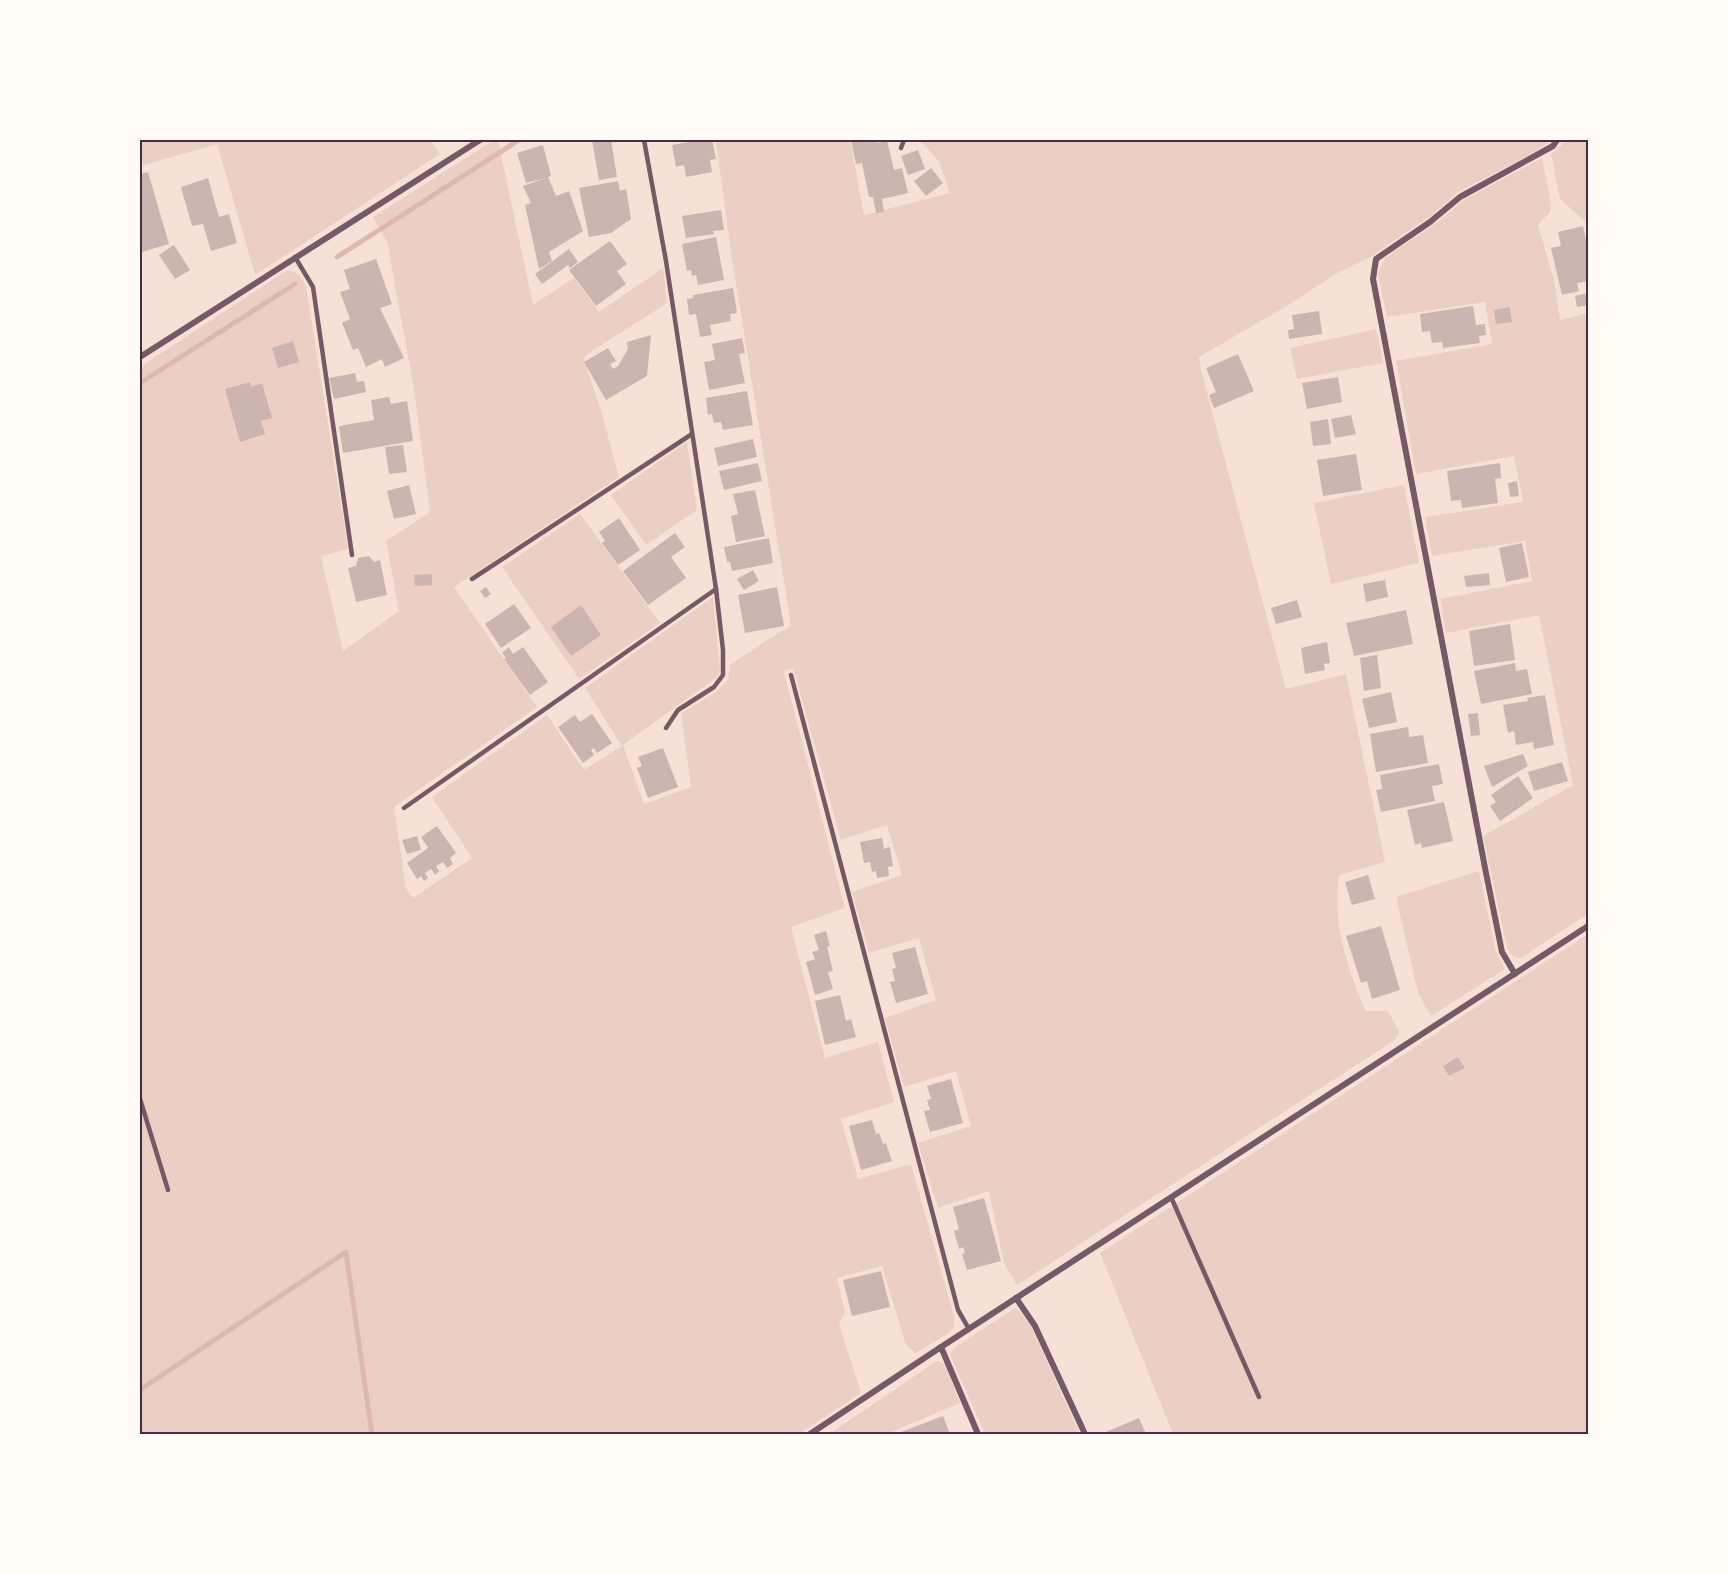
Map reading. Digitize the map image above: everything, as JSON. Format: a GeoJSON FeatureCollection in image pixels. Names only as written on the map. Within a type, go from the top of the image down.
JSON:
{"type":"FeatureCollection","features":[{"type":"Feature","properties":{"kind":"street"},"geometry":{"type":"LineString","coordinates":[[140,357],[480,140]]}},
{"type":"Feature","properties":{"kind":"street"},"geometry":{"type":"LineString","coordinates":[[1515,974],[1502,952],[1373,279],[1376,259],[1430,222],[1460,197],[1553,146],[1557,140]]}},
{"type":"Feature","properties":{"kind":"street"},"geometry":{"type":"LineString","coordinates":[[810,1434],[1588,926]]}},
{"type":"Feature","properties":{"kind":"street"},"geometry":{"type":"LineString","coordinates":[[1016,1298],[1035,1326],[1085,1434]]}},
{"type":"Feature","properties":{"kind":"street"},"geometry":{"type":"LineString","coordinates":[[941,1347],[978,1434]]}},
{"type":"Feature","properties":{"kind":"lane"},"geometry":{"type":"LineString","coordinates":[[644,140],[666,261],[716,589],[723,650],[723,675],[714,687],[678,710],[666,728]]}},
{"type":"Feature","properties":{"kind":"lane"},"geometry":{"type":"LineString","coordinates":[[901,148],[904,140]]}},
{"type":"Feature","properties":{"kind":"lane"},"geometry":{"type":"LineString","coordinates":[[295,257],[313,287],[352,555]]}},
{"type":"Feature","properties":{"kind":"lane"},"geometry":{"type":"LineString","coordinates":[[472,579],[692,434]]}},
{"type":"Feature","properties":{"kind":"lane"},"geometry":{"type":"LineString","coordinates":[[405,808],[716,589]]}},
{"type":"Feature","properties":{"kind":"lane"},"geometry":{"type":"LineString","coordinates":[[791,675],[957,1310],[969,1329]]}},
{"type":"Feature","properties":{"kind":"lane"},"geometry":{"type":"LineString","coordinates":[[140,1099],[168,1190]]}},
{"type":"Feature","properties":{"kind":"lane"},"geometry":{"type":"LineString","coordinates":[[1170,1197],[1259,1397]]}},
{"type":"Feature","properties":{"kind":"shaded area"},"geometry":{"type":"Polygon","coordinates":[[[140,140],[431,140],[440,154],[255,275],[217,144],[140,166],[140,140]]]}},
{"type":"Feature","properties":{"kind":"shaded area"},"geometry":{"type":"Polygon","coordinates":[[[494,140],[498,140],[533,305],[574,278],[599,312],[663,268],[667,303],[583,357],[601,410],[619,477],[454,587],[537,707],[394,807],[406,889],[413,898],[472,858],[432,797],[547,715],[584,770],[622,746],[585,688],[713,597],[720,670],[717,677],[623,745],[644,804],[691,787],[681,713],[715,693],[728,680],[730,665],[791,626],[730,246],[716,140],[850,140],[864,215],[950,193],[939,162],[920,140],[1550,140],[1528,156],[1458,192],[1432,215],[1370,257],[1339,272],[1290,304],[1199,357],[1286,689],[1346,674],[1385,862],[1339,875],[1337,893],[1339,928],[1347,962],[1366,1011],[1388,1011],[1399,1032],[1395,1040],[1017,1285],[1004,1263],[989,1191],[938,1208],[918,1143],[971,1126],[956,1071],[904,1087],[885,1018],[936,1000],[919,938],[869,953],[852,892],[902,875],[887,825],[841,840],[793,668],[784,672],[845,908],[791,927],[825,1058],[878,1042],[894,1102],[841,1119],[858,1179],[911,1164],[954,1316],[954,1326],[950,1332],[916,1353],[906,1345],[882,1266],[837,1278],[845,1313],[839,1324],[861,1393],[799,1434],[140,1434],[140,367],[286,271],[296,273],[300,277],[306,286],[348,549],[321,556],[343,651],[399,611],[386,541],[430,512],[414,389],[387,242],[373,217],[494,140]]]}},
{"type":"Feature","properties":{"kind":"shaded area"},"geometry":{"type":"Polygon","coordinates":[[[1564,140],[1588,140],[1588,233],[1586,222],[1560,199],[1551,154],[1562,145],[1564,140]]]}},
{"type":"Feature","properties":{"kind":"shaded area"},"geometry":{"type":"Polygon","coordinates":[[[1542,158],[1551,204],[1550,212],[1538,225],[1554,280],[1560,320],[1588,313],[1588,914],[1521,958],[1511,954],[1506,943],[1483,836],[1573,785],[1539,615],[1446,633],[1440,599],[1532,581],[1525,541],[1432,556],[1425,517],[1523,502],[1514,456],[1416,474],[1396,361],[1492,344],[1485,302],[1387,317],[1378,273],[1385,258],[1439,221],[1464,200],[1542,158]]]}},
{"type":"Feature","properties":{"kind":"shaded area"},"geometry":{"type":"Polygon","coordinates":[[[1376,329],[1383,363],[1297,379],[1290,348],[1376,329]]]}},
{"type":"Feature","properties":{"kind":"shaded area"},"geometry":{"type":"Polygon","coordinates":[[[687,442],[697,510],[646,545],[611,495],[687,442]]]}},
{"type":"Feature","properties":{"kind":"shaded area"},"geometry":{"type":"Polygon","coordinates":[[[1404,485],[1419,563],[1331,584],[1314,503],[1404,485]]]}},
{"type":"Feature","properties":{"kind":"shaded area"},"geometry":{"type":"Polygon","coordinates":[[[580,514],[660,623],[579,679],[502,567],[580,514]]]}},
{"type":"Feature","properties":{"kind":"shaded area"},"geometry":{"type":"Polygon","coordinates":[[[1479,871],[1496,952],[1505,969],[1431,1016],[1418,993],[1396,897],[1479,871]]]}},
{"type":"Feature","properties":{"kind":"shaded area"},"geometry":{"type":"Polygon","coordinates":[[[1588,934],[1588,1434],[1173,1434],[1100,1253],[1588,934]]]}},
{"type":"Feature","properties":{"kind":"shaded area"},"geometry":{"type":"Polygon","coordinates":[[[1015,1308],[1020,1311],[1032,1328],[1080,1434],[985,1434],[951,1357],[951,1352],[1015,1308]]]}},
{"type":"Feature","properties":{"kind":"shaded area"},"geometry":{"type":"Polygon","coordinates":[[[937,1361],[945,1364],[960,1403],[891,1432],[892,1434],[829,1434],[937,1361]]]}},
{"type":"Feature","properties":{"kind":"building"},"geometry":{"type":"Polygon","coordinates":[[[592,140],[611,140],[617,177],[599,180],[592,140]]]}},
{"type":"Feature","properties":{"kind":"building"},"geometry":{"type":"Polygon","coordinates":[[[712,140],[716,159],[710,160],[712,172],[686,177],[684,165],[676,167],[672,145],[712,140]]]}},
{"type":"Feature","properties":{"kind":"building"},"geometry":{"type":"Polygon","coordinates":[[[851,140],[876,140],[877,143],[887,141],[894,170],[902,168],[908,193],[882,199],[884,212],[876,213],[873,197],[869,197],[862,163],[856,164],[851,140]]]}},
{"type":"Feature","properties":{"kind":"building"},"geometry":{"type":"Polygon","coordinates":[[[543,145],[551,176],[548,177],[556,196],[569,191],[583,231],[549,252],[552,261],[539,269],[525,205],[531,203],[523,186],[546,178],[526,183],[517,153],[543,145]]]}},
{"type":"Feature","properties":{"kind":"building"},"geometry":{"type":"Polygon","coordinates":[[[918,150],[925,169],[908,175],[901,156],[918,150]]]}},
{"type":"Feature","properties":{"kind":"building"},"geometry":{"type":"Polygon","coordinates":[[[931,168],[943,183],[926,196],[914,181],[931,168]]]}},
{"type":"Feature","properties":{"kind":"building"},"geometry":{"type":"Polygon","coordinates":[[[148,172],[169,244],[142,252],[140,245],[140,174],[148,172]]]}},
{"type":"Feature","properties":{"kind":"building"},"geometry":{"type":"Polygon","coordinates":[[[208,178],[219,217],[229,214],[237,243],[211,251],[203,224],[192,226],[181,187],[208,178]]]}},
{"type":"Feature","properties":{"kind":"building"},"geometry":{"type":"Polygon","coordinates":[[[618,181],[620,191],[626,189],[631,219],[611,233],[589,237],[579,188],[618,181]]]}},
{"type":"Feature","properties":{"kind":"building"},"geometry":{"type":"Polygon","coordinates":[[[721,210],[724,230],[713,231],[714,234],[686,238],[682,216],[721,210]]]}},
{"type":"Feature","properties":{"kind":"building"},"geometry":{"type":"Polygon","coordinates":[[[1583,226],[1588,249],[1588,281],[1577,283],[1579,291],[1562,295],[1551,248],[1561,246],[1558,232],[1583,226]]]}},
{"type":"Feature","properties":{"kind":"building"},"geometry":{"type":"Polygon","coordinates":[[[716,237],[724,280],[698,285],[696,275],[692,276],[691,270],[687,271],[682,244],[716,237]]]}},
{"type":"Feature","properties":{"kind":"building"},"geometry":{"type":"Polygon","coordinates":[[[610,241],[627,264],[617,271],[626,284],[596,306],[569,270],[610,241]]]}},
{"type":"Feature","properties":{"kind":"building"},"geometry":{"type":"Polygon","coordinates":[[[174,245],[190,270],[175,279],[159,255],[174,245]]]}},
{"type":"Feature","properties":{"kind":"building"},"geometry":{"type":"Polygon","coordinates":[[[569,249],[578,262],[570,268],[568,265],[542,284],[535,274],[569,249]]]}},
{"type":"Feature","properties":{"kind":"building"},"geometry":{"type":"Polygon","coordinates":[[[376,259],[392,304],[380,308],[404,358],[385,367],[382,359],[366,367],[358,348],[353,350],[342,323],[350,319],[340,292],[350,289],[344,270],[376,259]]]}},
{"type":"Feature","properties":{"kind":"building"},"geometry":{"type":"Polygon","coordinates":[[[733,288],[737,313],[730,314],[731,321],[710,325],[712,335],[700,337],[696,314],[689,315],[687,299],[693,298],[693,295],[733,288]]]}},
{"type":"Feature","properties":{"kind":"building"},"geometry":{"type":"Polygon","coordinates":[[[1588,293],[1588,305],[1577,307],[1575,296],[1588,293]]]}},
{"type":"Feature","properties":{"kind":"building"},"geometry":{"type":"Polygon","coordinates":[[[1473,306],[1476,325],[1485,324],[1486,335],[1479,336],[1480,343],[1443,348],[1442,342],[1432,343],[1430,331],[1422,332],[1420,314],[1473,306]]]}},
{"type":"Feature","properties":{"kind":"building"},"geometry":{"type":"Polygon","coordinates":[[[1510,307],[1512,322],[1496,324],[1494,310],[1510,307]]]}},
{"type":"Feature","properties":{"kind":"building"},"geometry":{"type":"Polygon","coordinates":[[[1319,311],[1322,334],[1289,339],[1288,330],[1294,329],[1292,315],[1319,311]]]}},
{"type":"Feature","properties":{"kind":"building"},"geometry":{"type":"Polygon","coordinates":[[[651,335],[647,376],[606,400],[584,362],[608,348],[616,361],[610,364],[613,369],[618,366],[628,349],[627,342],[651,335]]]}},
{"type":"Feature","properties":{"kind":"building"},"geometry":{"type":"Polygon","coordinates":[[[742,338],[745,353],[739,354],[745,383],[709,390],[704,362],[715,360],[712,344],[742,338]]]}},
{"type":"Feature","properties":{"kind":"building"},"geometry":{"type":"Polygon","coordinates":[[[293,341],[299,362],[278,368],[272,348],[293,341]]]}},
{"type":"Feature","properties":{"kind":"building"},"geometry":{"type":"Polygon","coordinates":[[[1238,354],[1254,391],[1214,408],[1209,395],[1216,392],[1206,368],[1238,354]]]}},
{"type":"Feature","properties":{"kind":"building"},"geometry":{"type":"Polygon","coordinates":[[[355,373],[357,382],[364,381],[366,392],[334,399],[329,378],[355,373]]]}},
{"type":"Feature","properties":{"kind":"building"},"geometry":{"type":"Polygon","coordinates":[[[1338,377],[1342,402],[1307,409],[1302,383],[1338,377]]]}},
{"type":"Feature","properties":{"kind":"building"},"geometry":{"type":"Polygon","coordinates":[[[250,382],[251,387],[262,383],[272,418],[261,421],[265,434],[240,442],[225,389],[250,382]]]}},
{"type":"Feature","properties":{"kind":"building"},"geometry":{"type":"Polygon","coordinates":[[[747,391],[753,425],[723,430],[721,422],[714,423],[712,414],[708,415],[706,398],[747,391]]]}},
{"type":"Feature","properties":{"kind":"building"},"geometry":{"type":"Polygon","coordinates":[[[389,397],[391,404],[407,401],[413,441],[343,453],[339,426],[374,420],[371,400],[389,397]]]}},
{"type":"Feature","properties":{"kind":"building"},"geometry":{"type":"Polygon","coordinates":[[[1351,415],[1356,434],[1335,438],[1331,419],[1351,415]]]}},
{"type":"Feature","properties":{"kind":"building"},"geometry":{"type":"Polygon","coordinates":[[[1328,419],[1331,444],[1313,446],[1310,422],[1328,419]]]}},
{"type":"Feature","properties":{"kind":"building"},"geometry":{"type":"Polygon","coordinates":[[[753,439],[757,457],[718,466],[714,448],[753,439]]]}},
{"type":"Feature","properties":{"kind":"building"},"geometry":{"type":"Polygon","coordinates":[[[403,445],[407,472],[389,474],[385,447],[403,445]]]}},
{"type":"Feature","properties":{"kind":"building"},"geometry":{"type":"Polygon","coordinates":[[[1356,454],[1362,490],[1323,496],[1317,460],[1356,454]]]}},
{"type":"Feature","properties":{"kind":"building"},"geometry":{"type":"Polygon","coordinates":[[[758,463],[762,481],[724,490],[719,471],[758,463]]]}},
{"type":"Feature","properties":{"kind":"building"},"geometry":{"type":"Polygon","coordinates":[[[1500,463],[1501,478],[1495,479],[1498,503],[1462,508],[1461,500],[1451,501],[1447,471],[1500,463]]]}},
{"type":"Feature","properties":{"kind":"building"},"geometry":{"type":"Polygon","coordinates":[[[1517,481],[1519,496],[1510,497],[1508,483],[1517,481]]]}},
{"type":"Feature","properties":{"kind":"building"},"geometry":{"type":"Polygon","coordinates":[[[409,485],[416,514],[394,519],[387,491],[409,485]]]}},
{"type":"Feature","properties":{"kind":"building"},"geometry":{"type":"Polygon","coordinates":[[[755,490],[765,536],[736,542],[731,516],[738,514],[733,494],[755,490]]]}},
{"type":"Feature","properties":{"kind":"building"},"geometry":{"type":"Polygon","coordinates":[[[619,518],[640,550],[618,565],[602,543],[605,541],[599,532],[619,518]]]}},
{"type":"Feature","properties":{"kind":"building"},"geometry":{"type":"Polygon","coordinates":[[[675,533],[685,547],[671,557],[686,578],[648,605],[623,571],[675,533]]]}},
{"type":"Feature","properties":{"kind":"building"},"geometry":{"type":"Polygon","coordinates":[[[769,538],[773,563],[732,571],[730,562],[727,562],[724,547],[769,538]]]}},
{"type":"Feature","properties":{"kind":"building"},"geometry":{"type":"Polygon","coordinates":[[[1522,543],[1529,577],[1506,582],[1499,548],[1522,543]]]}},
{"type":"Feature","properties":{"kind":"building"},"geometry":{"type":"Polygon","coordinates":[[[369,556],[374,562],[380,560],[387,595],[356,602],[348,568],[356,566],[358,558],[369,556]]]}},
{"type":"Feature","properties":{"kind":"building"},"geometry":{"type":"Polygon","coordinates":[[[753,570],[759,581],[744,590],[737,579],[753,570]]]}},
{"type":"Feature","properties":{"kind":"building"},"geometry":{"type":"Polygon","coordinates":[[[1489,573],[1490,585],[1466,587],[1464,576],[1489,573]]]}},
{"type":"Feature","properties":{"kind":"building"},"geometry":{"type":"Polygon","coordinates":[[[432,574],[432,585],[415,586],[414,575],[432,574]]]}},
{"type":"Feature","properties":{"kind":"building"},"geometry":{"type":"Polygon","coordinates":[[[1385,580],[1388,597],[1366,602],[1363,584],[1385,580]]]}},
{"type":"Feature","properties":{"kind":"building"},"geometry":{"type":"Polygon","coordinates":[[[486,587],[491,594],[485,598],[480,591],[486,587]]]}},
{"type":"Feature","properties":{"kind":"building"},"geometry":{"type":"Polygon","coordinates":[[[777,587],[784,626],[745,633],[738,595],[777,587]]]}},
{"type":"Feature","properties":{"kind":"building"},"geometry":{"type":"Polygon","coordinates":[[[1297,600],[1302,617],[1276,624],[1271,608],[1297,600]]]}},
{"type":"Feature","properties":{"kind":"building"},"geometry":{"type":"Polygon","coordinates":[[[514,604],[531,628],[501,648],[485,624],[514,604]]]}},
{"type":"Feature","properties":{"kind":"building"},"geometry":{"type":"Polygon","coordinates":[[[581,605],[601,635],[571,656],[551,627],[581,605]]]}},
{"type":"Feature","properties":{"kind":"building"},"geometry":{"type":"Polygon","coordinates":[[[1406,610],[1413,644],[1354,656],[1346,623],[1406,610]]]}},
{"type":"Feature","properties":{"kind":"building"},"geometry":{"type":"Polygon","coordinates":[[[1510,624],[1515,660],[1474,666],[1469,631],[1510,624]]]}},
{"type":"Feature","properties":{"kind":"building"},"geometry":{"type":"Polygon","coordinates":[[[1327,642],[1330,663],[1324,664],[1325,670],[1305,674],[1301,648],[1327,642]]]}},
{"type":"Feature","properties":{"kind":"building"},"geometry":{"type":"Polygon","coordinates":[[[509,647],[513,654],[523,647],[548,682],[530,695],[504,659],[506,658],[502,653],[509,647]]]}},
{"type":"Feature","properties":{"kind":"building"},"geometry":{"type":"Polygon","coordinates":[[[1377,655],[1381,688],[1364,691],[1360,658],[1377,655]]]}},
{"type":"Feature","properties":{"kind":"building"},"geometry":{"type":"Polygon","coordinates":[[[1515,663],[1516,671],[1527,669],[1532,694],[1481,704],[1474,671],[1515,663]]]}},
{"type":"Feature","properties":{"kind":"building"},"geometry":{"type":"Polygon","coordinates":[[[1391,692],[1397,722],[1369,728],[1362,699],[1391,692]]]}},
{"type":"Feature","properties":{"kind":"building"},"geometry":{"type":"Polygon","coordinates":[[[1545,695],[1554,745],[1534,749],[1533,742],[1516,745],[1514,731],[1508,733],[1503,705],[1528,701],[1527,698],[1545,695]]]}},
{"type":"Feature","properties":{"kind":"building"},"geometry":{"type":"Polygon","coordinates":[[[1478,713],[1480,735],[1471,736],[1468,714],[1478,713]]]}},
{"type":"Feature","properties":{"kind":"building"},"geometry":{"type":"Polygon","coordinates":[[[592,714],[612,743],[597,753],[594,748],[591,750],[594,755],[583,763],[558,727],[575,715],[580,722],[592,714]]]}},
{"type":"Feature","properties":{"kind":"building"},"geometry":{"type":"Polygon","coordinates":[[[1408,727],[1409,737],[1423,735],[1428,763],[1376,772],[1370,734],[1408,727]]]}},
{"type":"Feature","properties":{"kind":"building"},"geometry":{"type":"Polygon","coordinates":[[[663,748],[678,787],[648,798],[637,768],[642,766],[638,757],[663,748]]]}},
{"type":"Feature","properties":{"kind":"building"},"geometry":{"type":"Polygon","coordinates":[[[1523,754],[1528,766],[1492,787],[1484,766],[1523,754]]]}},
{"type":"Feature","properties":{"kind":"building"},"geometry":{"type":"Polygon","coordinates":[[[1562,762],[1568,781],[1534,791],[1528,772],[1562,762]]]}},
{"type":"Feature","properties":{"kind":"building"},"geometry":{"type":"Polygon","coordinates":[[[1439,764],[1443,784],[1432,786],[1435,801],[1381,812],[1376,790],[1382,789],[1380,775],[1439,764]]]}},
{"type":"Feature","properties":{"kind":"building"},"geometry":{"type":"Polygon","coordinates":[[[1518,776],[1533,798],[1500,821],[1490,806],[1496,802],[1491,795],[1518,776]]]}},
{"type":"Feature","properties":{"kind":"building"},"geometry":{"type":"Polygon","coordinates":[[[1444,802],[1453,841],[1422,848],[1421,843],[1415,845],[1407,810],[1444,802]]]}},
{"type":"Feature","properties":{"kind":"building"},"geometry":{"type":"Polygon","coordinates":[[[437,826],[456,853],[450,858],[453,864],[447,868],[443,862],[436,866],[439,871],[435,875],[431,869],[425,873],[428,878],[424,881],[421,876],[417,879],[407,863],[428,848],[421,837],[437,826]]]}},
{"type":"Feature","properties":{"kind":"building"},"geometry":{"type":"Polygon","coordinates":[[[417,836],[421,850],[407,854],[402,840],[417,836]]]}},
{"type":"Feature","properties":{"kind":"building"},"geometry":{"type":"Polygon","coordinates":[[[882,838],[884,849],[890,847],[893,866],[888,867],[889,876],[877,878],[876,871],[872,872],[870,862],[864,863],[860,842],[882,838]]]}},
{"type":"Feature","properties":{"kind":"building"},"geometry":{"type":"Polygon","coordinates":[[[1368,875],[1375,899],[1352,905],[1345,882],[1368,875]]]}},
{"type":"Feature","properties":{"kind":"building"},"geometry":{"type":"Polygon","coordinates":[[[1381,926],[1400,990],[1372,999],[1367,981],[1361,983],[1346,936],[1381,926]]]}},
{"type":"Feature","properties":{"kind":"building"},"geometry":{"type":"Polygon","coordinates":[[[826,931],[833,971],[828,972],[833,989],[815,995],[806,962],[815,959],[812,952],[819,950],[814,935],[826,931]]]}},
{"type":"Feature","properties":{"kind":"building"},"geometry":{"type":"Polygon","coordinates":[[[915,947],[928,994],[896,1003],[890,982],[895,981],[892,969],[896,968],[892,953],[915,947]]]}},
{"type":"Feature","properties":{"kind":"building"},"geometry":{"type":"Polygon","coordinates":[[[840,995],[846,1021],[851,1019],[856,1037],[825,1045],[815,1001],[840,995]]]}},
{"type":"Feature","properties":{"kind":"building"},"geometry":{"type":"Polygon","coordinates":[[[1458,1057],[1465,1068],[1449,1076],[1443,1066],[1458,1057]]]}},
{"type":"Feature","properties":{"kind":"building"},"geometry":{"type":"Polygon","coordinates":[[[951,1079],[963,1123],[930,1132],[924,1111],[930,1110],[927,1100],[931,1099],[927,1086],[951,1079]]]}},
{"type":"Feature","properties":{"kind":"building"},"geometry":{"type":"Polygon","coordinates":[[[872,1120],[876,1134],[879,1133],[883,1144],[886,1143],[892,1161],[861,1170],[849,1126],[872,1120]]]}},
{"type":"Feature","properties":{"kind":"building"},"geometry":{"type":"Polygon","coordinates":[[[984,1198],[1001,1261],[967,1270],[962,1254],[965,1253],[963,1247],[959,1249],[954,1231],[959,1229],[953,1207],[984,1198]]]}},
{"type":"Feature","properties":{"kind":"building"},"geometry":{"type":"Polygon","coordinates":[[[881,1271],[890,1307],[852,1316],[843,1280],[881,1271]]]}},
{"type":"Feature","properties":{"kind":"building"},"geometry":{"type":"Polygon","coordinates":[[[943,1416],[950,1434],[896,1434],[943,1416]]]}},
{"type":"Feature","properties":{"kind":"building"},"geometry":{"type":"Polygon","coordinates":[[[1139,1418],[1146,1434],[1101,1434],[1139,1418]]]}},
{"type":"Feature","properties":{"kind":"waterway"},"geometry":{"type":"LineString","coordinates":[[337,257],[519,140]]}},
{"type":"Feature","properties":{"kind":"waterway"},"geometry":{"type":"LineString","coordinates":[[140,383],[295,284]]}},
{"type":"Feature","properties":{"kind":"waterway"},"geometry":{"type":"LineString","coordinates":[[141,1389],[346,1252],[372,1434]]}}]}
